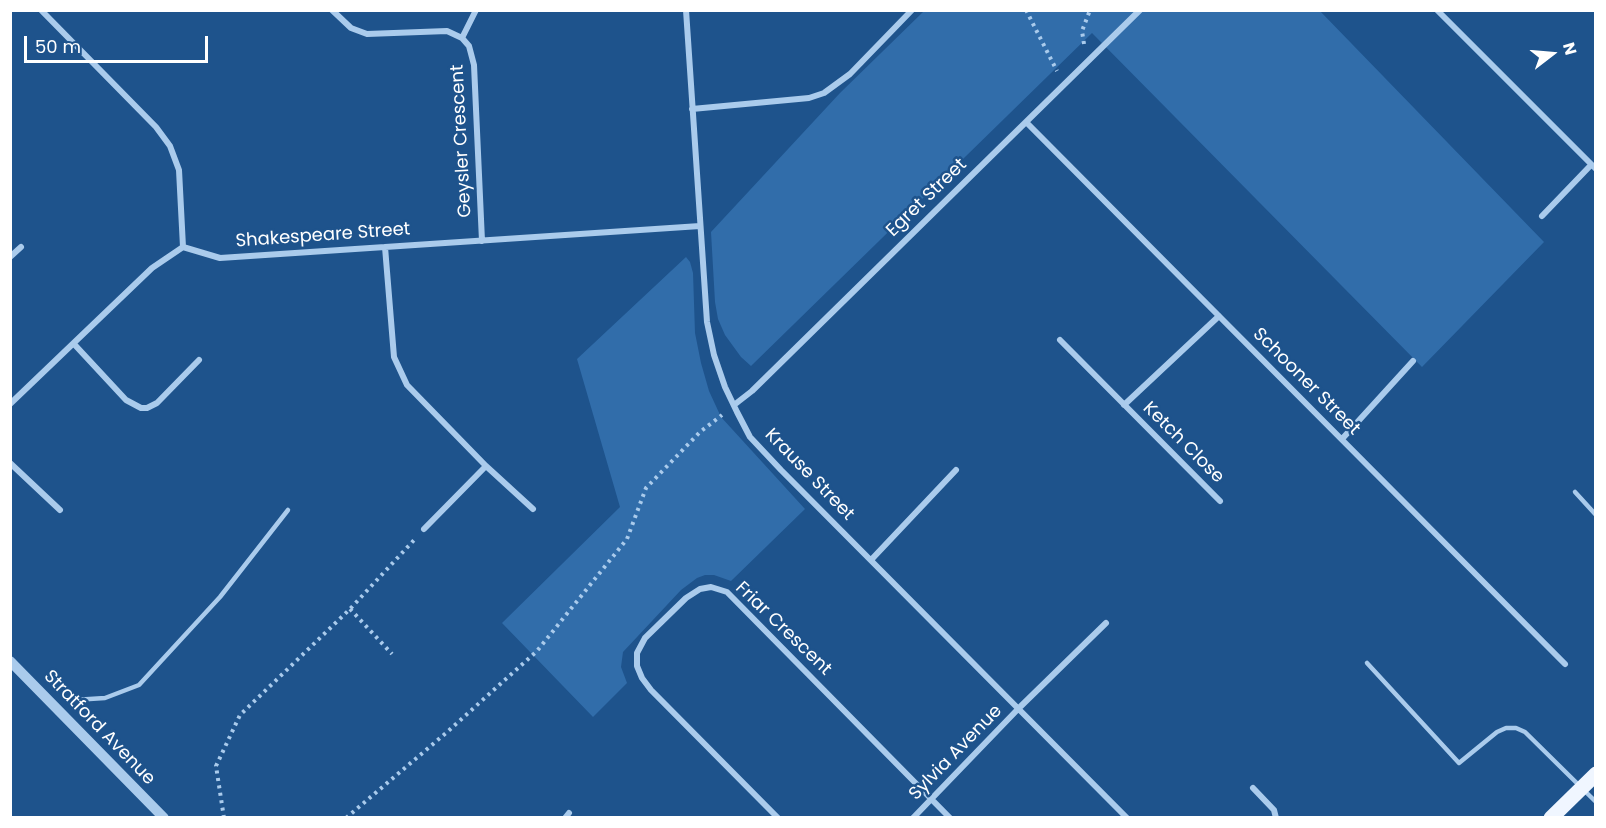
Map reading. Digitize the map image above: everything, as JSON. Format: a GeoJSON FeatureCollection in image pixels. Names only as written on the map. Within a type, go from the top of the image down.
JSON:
{"type":"FeatureCollection","features":[{"type":"Feature","properties":{"kind":"main road"},"geometry":{"type":"LineString","coordinates":[[1551,818],[1596,774]]}},
{"type":"Feature","properties":{"kind":"street"},"geometry":{"type":"LineString","coordinates":[[10,404],[152,268],[183,247],[179,170],[170,146],[156,127],[41,10]]}},
{"type":"Feature","properties":{"kind":"street","name":"Geysler Crescent"},"geometry":{"type":"LineString","coordinates":[[332,10],[351,28],[367,34],[447,31],[462,38],[469,46],[474,65],[482,241]]}},
{"type":"Feature","properties":{"kind":"street"},"geometry":{"type":"LineString","coordinates":[[462,38],[476,10]]}},
{"type":"Feature","properties":{"kind":"street","name":"Krause Street"},"geometry":{"type":"LineString","coordinates":[[686,10],[707,322],[714,355],[750,437],[1127,818]]}},
{"type":"Feature","properties":{"kind":"street"},"geometry":{"type":"LineString","coordinates":[[692,109],[808,98],[824,93],[850,74],[912,10]]}},
{"type":"Feature","properties":{"kind":"street","name":"Egret Street"},"geometry":{"type":"LineString","coordinates":[[734,405],[752,391],[1140,10]]}},
{"type":"Feature","properties":{"kind":"street"},"geometry":{"type":"LineString","coordinates":[[1437,10],[1593,167],[1542,216]]}},
{"type":"Feature","properties":{"kind":"street","name":"Schooner Street"},"geometry":{"type":"LineString","coordinates":[[1026,122],[1565,664]]}},
{"type":"Feature","properties":{"kind":"street","name":"Shakespeare Street"},"geometry":{"type":"LineString","coordinates":[[183,247],[220,258],[700,226]]}},
{"type":"Feature","properties":{"kind":"street"},"geometry":{"type":"LineString","coordinates":[[10,257],[21,247]]}},
{"type":"Feature","properties":{"kind":"street"},"geometry":{"type":"LineString","coordinates":[[385,248],[394,357],[407,385],[486,466],[533,509]]}},
{"type":"Feature","properties":{"kind":"street","name":"Ketch Close"},"geometry":{"type":"LineString","coordinates":[[1124,405],[1218,316]]}},
{"type":"Feature","properties":{"kind":"street","name":"Ketch Close"},"geometry":{"type":"LineString","coordinates":[[1060,340],[1220,501]]}},
{"type":"Feature","properties":{"kind":"street"},"geometry":{"type":"LineString","coordinates":[[74,344],[126,400],[141,408],[157,403],[199,360]]}},
{"type":"Feature","properties":{"kind":"street"},"geometry":{"type":"LineString","coordinates":[[1342,439],[1413,362]]}},
{"type":"Feature","properties":{"kind":"street"},"geometry":{"type":"LineString","coordinates":[[10,463],[60,510]]}},
{"type":"Feature","properties":{"kind":"street"},"geometry":{"type":"LineString","coordinates":[[424,529],[486,466]]}},
{"type":"Feature","properties":{"kind":"street"},"geometry":{"type":"LineString","coordinates":[[871,560],[956,470]]}},
{"type":"Feature","properties":{"kind":"street","name":"Friar Crescent"},"geometry":{"type":"LineString","coordinates":[[778,818],[651,690],[637,666],[638,653],[645,638],[686,597],[700,589],[711,587],[727,592],[950,818]]}},
{"type":"Feature","properties":{"kind":"street","name":"Sylvia Avenue"},"geometry":{"type":"LineString","coordinates":[[913,818],[1019,708],[1106,624]]}},
{"type":"Feature","properties":{"kind":"street","name":"Stratford Avenue"},"geometry":{"type":"LineString","coordinates":[[10,661],[164,818]]}},
{"type":"Feature","properties":{"kind":"street"},"geometry":{"type":"LineString","coordinates":[[1253,788],[1274,810],[1276,818]]}},
{"type":"Feature","properties":{"kind":"lane"},"geometry":{"type":"LineString","coordinates":[[1575,492],[1596,515]]}},
{"type":"Feature","properties":{"kind":"lane"},"geometry":{"type":"LineString","coordinates":[[74,700],[105,698],[139,685],[220,597],[288,510]]}},
{"type":"Feature","properties":{"kind":"lane"},"geometry":{"type":"LineString","coordinates":[[1367,663],[1459,764],[1497,732],[1506,728],[1516,728],[1525,732],[1596,802]]}},
{"type":"Feature","properties":{"kind":"path"},"geometry":{"type":"LineString","coordinates":[[1026,10],[1064,85]]}},
{"type":"Feature","properties":{"kind":"path"},"geometry":{"type":"LineString","coordinates":[[1088,62],[1082,32],[1090,10]]}},
{"type":"Feature","properties":{"kind":"path"},"geometry":{"type":"LineString","coordinates":[[346,818],[446,733],[537,651],[627,539],[646,488],[700,432],[734,405]]}},
{"type":"Feature","properties":{"kind":"path"},"geometry":{"type":"LineString","coordinates":[[224,818],[216,766],[240,715],[350,609],[424,529]]}},
{"type":"Feature","properties":{"kind":"path"},"geometry":{"type":"LineString","coordinates":[[350,609],[392,654]]}},
{"type":"Feature","properties":{"kind":"shaded area"},"geometry":{"type":"Polygon","coordinates":[[[1319,10],[1544,242],[1422,367],[1092,33],[751,366],[741,357],[725,335],[718,319],[715,302],[711,232],[840,93],[924,11],[1319,10]]]}},
{"type":"Feature","properties":{"kind":"shaded area"},"geometry":{"type":"Polygon","coordinates":[[[686,257],[693,273],[695,333],[701,363],[709,391],[721,417],[805,509],[731,581],[714,575],[705,575],[681,590],[623,652],[621,667],[627,683],[593,717],[502,623],[620,507],[577,359],[686,257]]]}}]}
